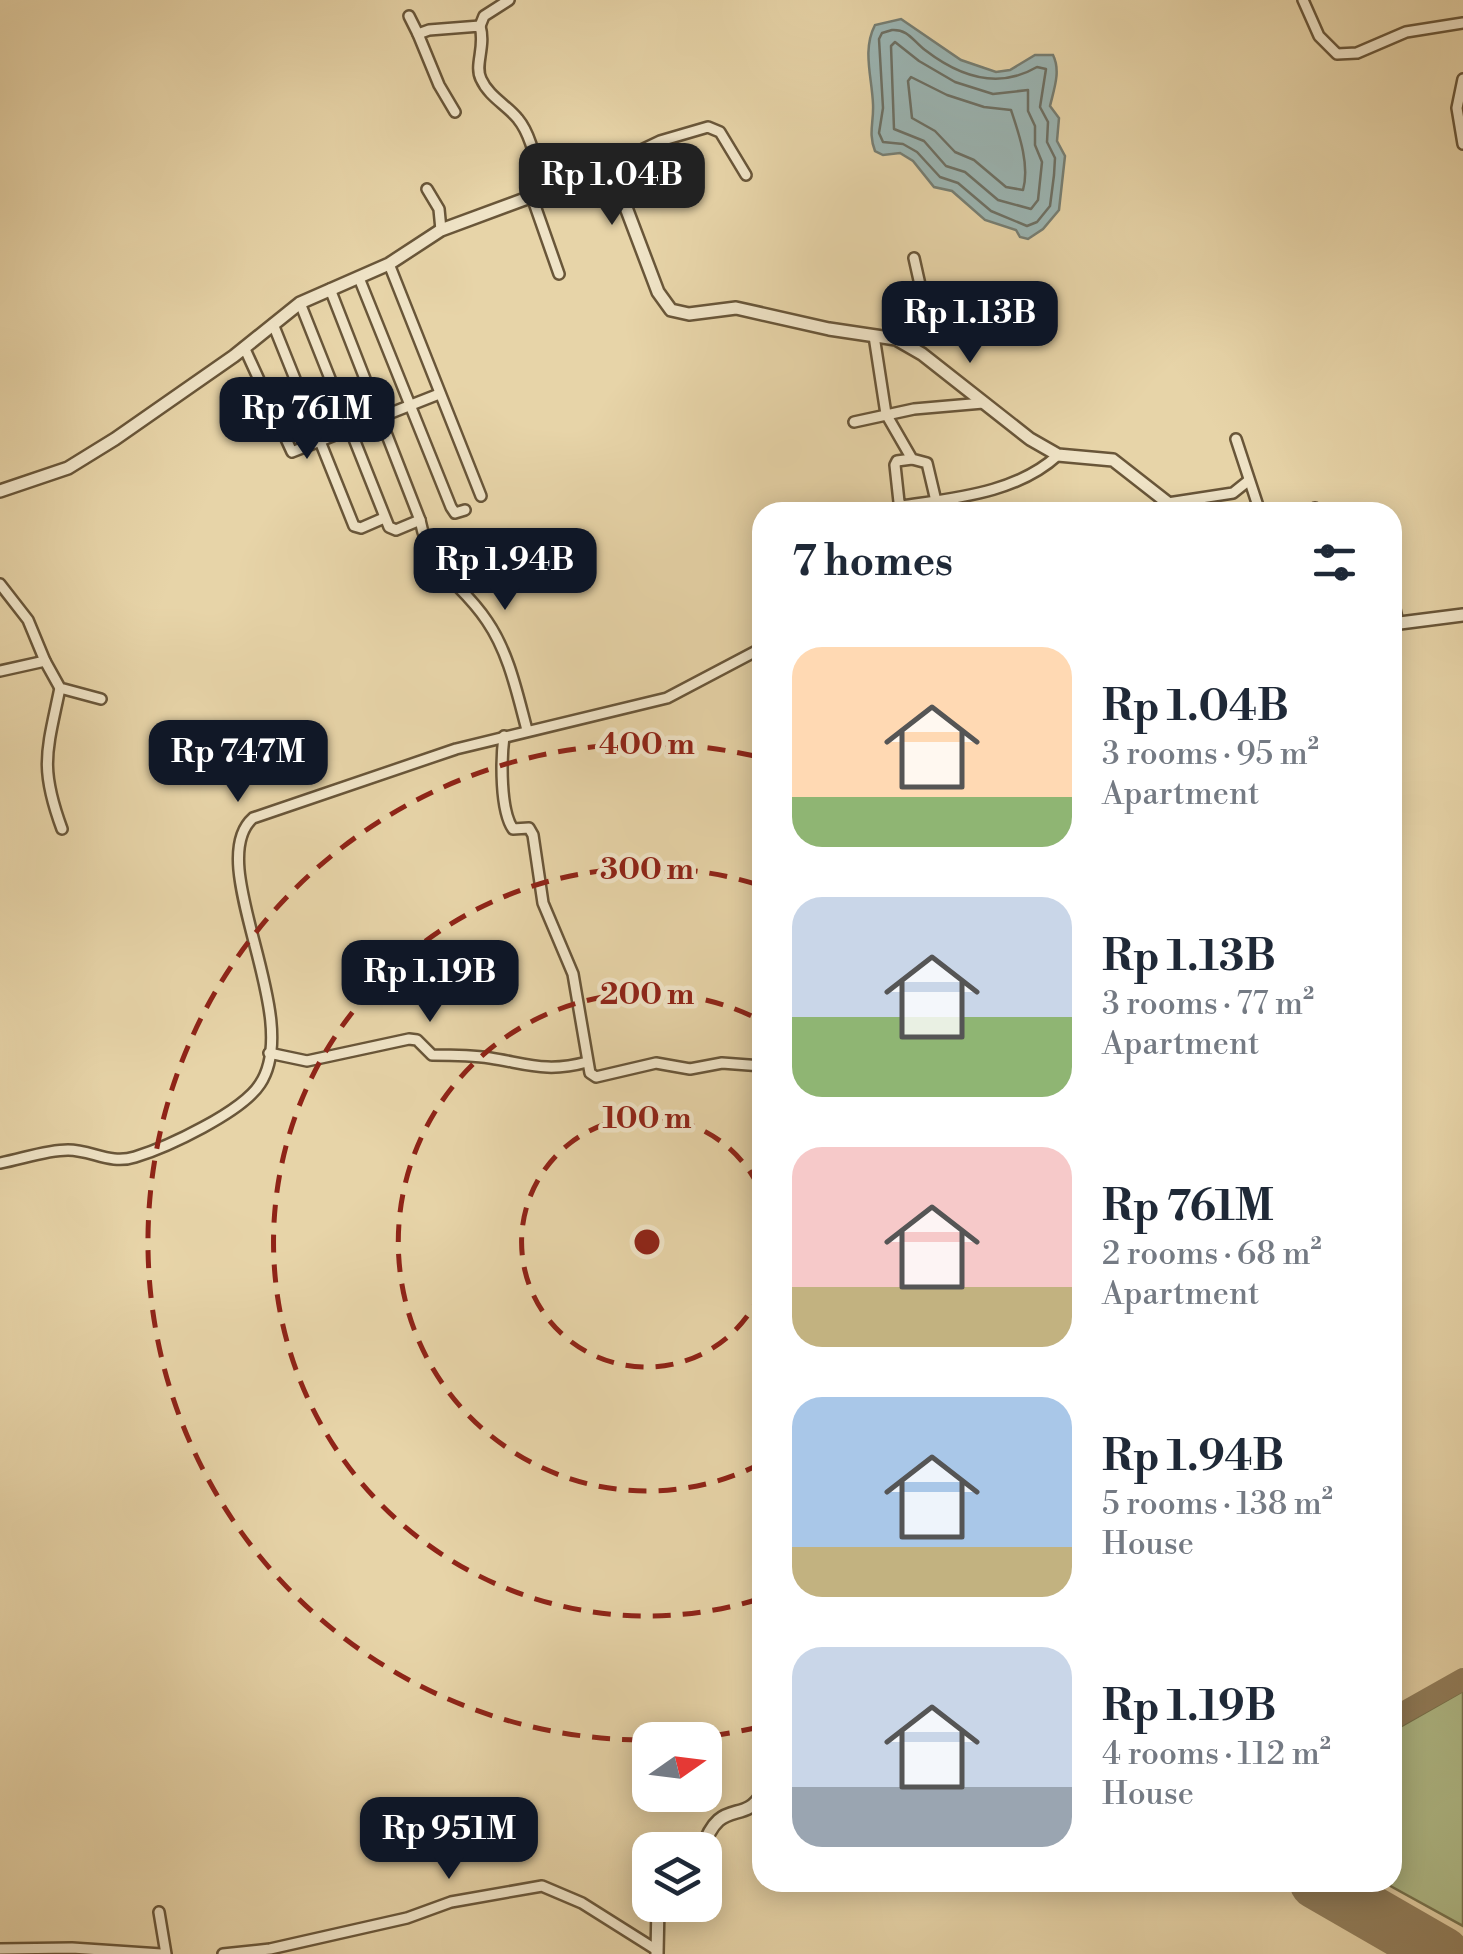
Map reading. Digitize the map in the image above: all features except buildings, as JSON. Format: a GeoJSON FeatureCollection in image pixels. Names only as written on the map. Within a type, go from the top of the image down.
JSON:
{"type":"FeatureCollection","features":[{"type":"Feature","properties":{"kind":"street"},"geometry":{"type":"LineString","coordinates":[[509,0],[484,16],[480,26],[484,43],[478,63],[480,78],[523,126],[559,274]]}},
{"type":"Feature","properties":{"kind":"street"},"geometry":{"type":"LineString","coordinates":[[1303,0],[1319,36],[1337,54],[1357,52],[1406,32],[1463,23]]}},
{"type":"Feature","properties":{"kind":"street"},"geometry":{"type":"LineString","coordinates":[[409,16],[439,85],[456,112]]}},
{"type":"Feature","properties":{"kind":"street"},"geometry":{"type":"LineString","coordinates":[[418,34],[480,26]]}},
{"type":"Feature","properties":{"kind":"street"},"geometry":{"type":"LineString","coordinates":[[1463,78],[1457,108],[1463,144]]}},
{"type":"Feature","properties":{"kind":"street"},"geometry":{"type":"LineString","coordinates":[[0,490],[68,468],[137,425],[300,302],[389,264],[441,230],[579,179],[606,175],[616,162],[660,141],[714,127],[746,175]]}},
{"type":"Feature","properties":{"kind":"street"},"geometry":{"type":"LineString","coordinates":[[606,175],[619,189],[658,292],[671,310],[689,314],[736,308],[896,339],[1058,455],[1113,460],[1163,502]]}},
{"type":"Feature","properties":{"kind":"street"},"geometry":{"type":"LineString","coordinates":[[428,189],[439,208],[441,230]]}},
{"type":"Feature","properties":{"kind":"street"},"geometry":{"type":"LineString","coordinates":[[896,339],[928,316],[914,258]]}},
{"type":"Feature","properties":{"kind":"street"},"geometry":{"type":"LineString","coordinates":[[389,264],[482,496]]}},
{"type":"Feature","properties":{"kind":"street"},"geometry":{"type":"LineString","coordinates":[[359,278],[452,510],[464,510]]}},
{"type":"Feature","properties":{"kind":"street"},"geometry":{"type":"LineString","coordinates":[[330,289],[420,520],[424,541],[436,565],[476,606],[493,630],[508,663],[527,730]]}},
{"type":"Feature","properties":{"kind":"street"},"geometry":{"type":"LineString","coordinates":[[300,302],[384,518],[394,530],[420,520]]}},
{"type":"Feature","properties":{"kind":"street"},"geometry":{"type":"LineString","coordinates":[[272,324],[354,526],[359,528],[384,518]]}},
{"type":"Feature","properties":{"kind":"street"},"geometry":{"type":"LineString","coordinates":[[874,336],[886,414],[912,459]]}},
{"type":"Feature","properties":{"kind":"street"},"geometry":{"type":"LineString","coordinates":[[244,347],[290,452],[440,394]]}},
{"type":"Feature","properties":{"kind":"street"},"geometry":{"type":"LineString","coordinates":[[854,422],[886,414],[983,404]]}},
{"type":"Feature","properties":{"kind":"street"},"geometry":{"type":"LineString","coordinates":[[1236,438],[1256,502]]}},
{"type":"Feature","properties":{"kind":"street"},"geometry":{"type":"LineString","coordinates":[[927,502],[981,492],[1032,475],[1058,455]]}},
{"type":"Feature","properties":{"kind":"street"},"geometry":{"type":"LineString","coordinates":[[900,502],[896,462],[912,459],[927,463],[936,501]]}},
{"type":"Feature","properties":{"kind":"street"},"geometry":{"type":"LineString","coordinates":[[1195,502],[1233,493],[1248,481]]}},
{"type":"Feature","properties":{"kind":"street"},"geometry":{"type":"LineString","coordinates":[[0,584],[28,620],[60,688],[46,772],[62,829]]}},
{"type":"Feature","properties":{"kind":"street"},"geometry":{"type":"LineString","coordinates":[[1402,622],[1463,615]]}},
{"type":"Feature","properties":{"kind":"street"},"geometry":{"type":"LineString","coordinates":[[0,1163],[66,1150],[110,1160],[146,1153],[246,1099],[264,1078],[270,1054],[265,980],[240,874],[237,840],[240,830],[264,812],[347,788],[440,754],[667,698],[752,653]]}},
{"type":"Feature","properties":{"kind":"street"},"geometry":{"type":"LineString","coordinates":[[0,671],[45,662]]}},
{"type":"Feature","properties":{"kind":"street"},"geometry":{"type":"LineString","coordinates":[[60,688],[101,699]]}},
{"type":"Feature","properties":{"kind":"street"},"geometry":{"type":"LineString","coordinates":[[504,736],[502,778],[507,820],[512,829],[529,828],[533,835],[543,903],[573,974],[590,1073],[596,1076],[656,1063],[690,1069],[722,1063],[752,1065]]}},
{"type":"Feature","properties":{"kind":"street"},"geometry":{"type":"LineString","coordinates":[[270,1054],[307,1061],[409,1039],[417,1040],[432,1055],[482,1057],[547,1069],[587,1062]]}},
{"type":"Feature","properties":{"kind":"street"},"geometry":{"type":"LineString","coordinates":[[710,1832],[716,1820],[752,1806]]}},
{"type":"Feature","properties":{"kind":"street"},"geometry":{"type":"LineString","coordinates":[[222,1954],[270,1948],[390,1922],[451,1902],[542,1886],[582,1903],[656,1951]]}},
{"type":"Feature","properties":{"kind":"street"},"geometry":{"type":"LineString","coordinates":[[0,1949],[72,1948],[164,1954],[159,1912]]}},
{"type":"Feature","properties":{"kind":"street"},"geometry":{"type":"LineString","coordinates":[[656,1951],[657,1922]]}},
{"type":"Feature","properties":{"kind":"green space"},"geometry":{"type":"Polygon","coordinates":[[[1463,1691],[1463,1926],[1401,1892],[1402,1726],[1463,1691]]]}},
{"type":"Feature","properties":{"kind":"water"},"geometry":{"type":"Polygon","coordinates":[[[901,19],[961,60],[996,72],[1010,70],[1035,55],[1053,55],[1057,74],[1050,106],[1059,118],[1057,141],[1065,156],[1059,210],[1028,239],[1020,237],[1016,230],[985,220],[952,191],[934,187],[913,161],[900,153],[883,155],[875,151],[869,44],[875,25],[901,19]]]}},
{"type":"Feature","properties":{"kind":"taxiway"},"geometry":{"type":"LineString","coordinates":[[1402,1713],[1463,1679]]}},
{"type":"Feature","properties":{"kind":"runway"},"geometry":{"type":"LineString","coordinates":[[1334,1892],[1442,1954]]}}]}
